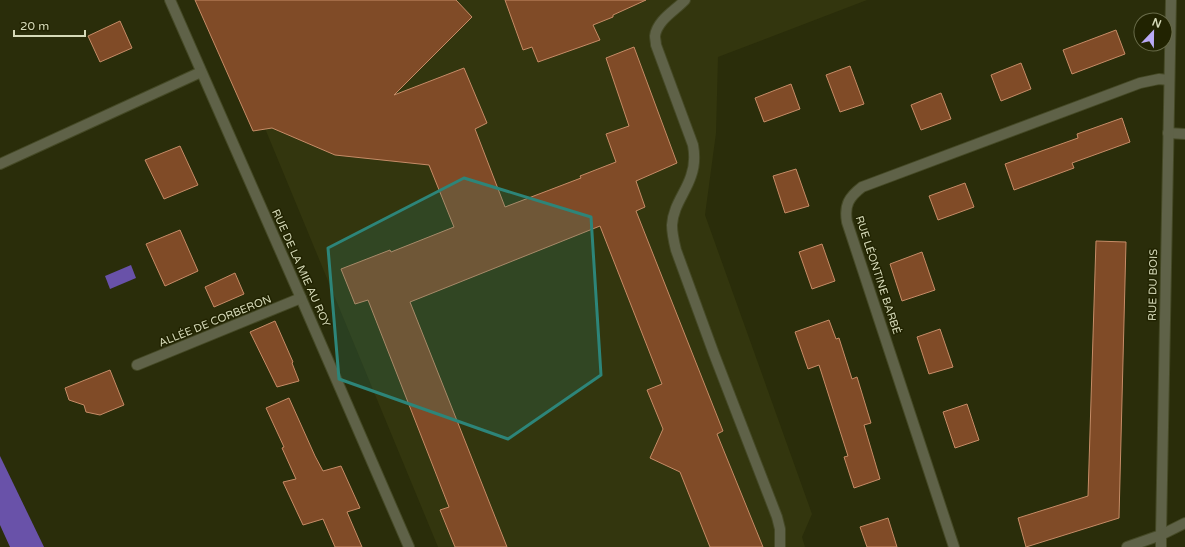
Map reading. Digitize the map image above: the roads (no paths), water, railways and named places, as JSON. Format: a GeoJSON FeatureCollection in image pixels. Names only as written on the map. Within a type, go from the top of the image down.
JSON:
{"type":"FeatureCollection","features":[{"type":"Feature","properties":{"kind":"street","name":"RUE DE LA MIE AU ROY"},"geometry":{"type":"LineString","coordinates":[[170,0],[301,298],[408,547]]}},
{"type":"Feature","properties":{"kind":"street"},"geometry":{"type":"LineString","coordinates":[[685,0],[661,22],[655,36],[656,45],[694,145],[695,155],[691,177],[677,204],[674,215],[672,224],[673,237],[676,250],[714,354],[777,517],[780,529],[780,547]]}},
{"type":"Feature","properties":{"kind":"street","name":"RUE DU BOIS"},"geometry":{"type":"LineString","coordinates":[[1161,547],[1171,0]]}},
{"type":"Feature","properties":{"kind":"street"},"geometry":{"type":"LineString","coordinates":[[0,164],[201,72]]}},
{"type":"Feature","properties":{"kind":"street","name":"RUE LÉONTINE BARBÉ"},"geometry":{"type":"LineString","coordinates":[[954,547],[847,222],[847,206],[850,199],[862,187],[1124,89],[1158,79],[1169,80]]}},
{"type":"Feature","properties":{"kind":"street"},"geometry":{"type":"LineString","coordinates":[[1168,133],[1185,134]]}},
{"type":"Feature","properties":{"kind":"street","name":"ALLÉE DE CORBERON"},"geometry":{"type":"LineString","coordinates":[[137,366],[301,298]]}},
{"type":"Feature","properties":{"kind":"street"},"geometry":{"type":"LineString","coordinates":[[1127,547],[1161,535],[1185,523]]}}]}
